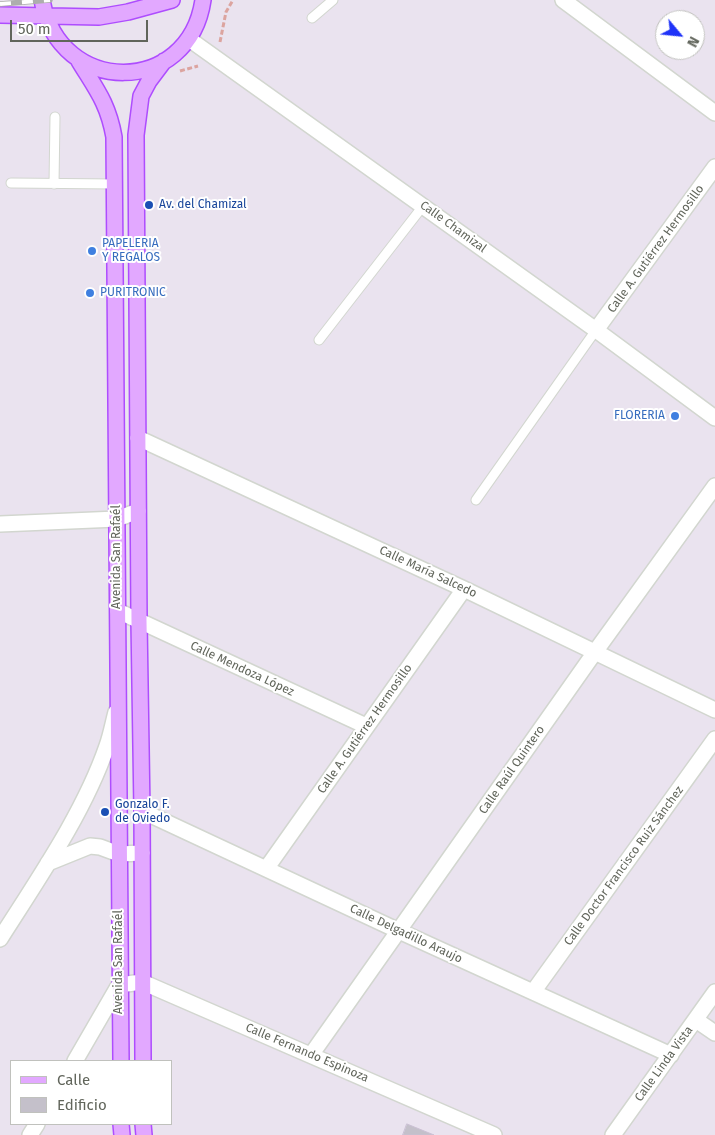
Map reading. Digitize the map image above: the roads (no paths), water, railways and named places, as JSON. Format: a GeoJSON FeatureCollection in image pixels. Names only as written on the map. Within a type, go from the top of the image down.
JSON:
{"type":"FeatureCollection","features":[{"type":"Feature","properties":{"kind":"main road"},"geometry":{"type":"LineString","coordinates":[[0,15],[43,8],[99,17],[128,12],[172,0]]}},
{"type":"Feature","properties":{"kind":"main road"},"geometry":{"type":"LineString","coordinates":[[43,8],[55,37],[79,61],[95,68],[124,73],[144,70],[164,62],[180,50],[189,39],[201,15],[203,0]]}},
{"type":"Feature","properties":{"kind":"main road","name":"Avenida San Rafaél"},"geometry":{"type":"LineString","coordinates":[[79,61],[103,99],[111,117],[114,137],[121,1060]]}},
{"type":"Feature","properties":{"kind":"main road","name":"Avenida San Rafaél"},"geometry":{"type":"LineString","coordinates":[[143,1060],[136,135],[141,96],[149,80],[164,62]]}},
{"type":"Feature","properties":{"kind":"street"},"geometry":{"type":"LineString","coordinates":[[564,0],[715,113]]}},
{"type":"Feature","properties":{"kind":"street","name":"Calle Chamizal"},"geometry":{"type":"LineString","coordinates":[[189,39],[596,330],[715,418]]}},
{"type":"Feature","properties":{"kind":"street","name":"Calle A. Gutiérrez Hermosillo"},"geometry":{"type":"LineString","coordinates":[[596,330],[715,167]]}},
{"type":"Feature","properties":{"kind":"street","name":"Calle María Salcedo"},"geometry":{"type":"LineString","coordinates":[[138,438],[464,589],[715,710]]}},
{"type":"Feature","properties":{"kind":"street","name":"Calle Raúl Quintero"},"geometry":{"type":"LineString","coordinates":[[311,1054],[715,486]]}},
{"type":"Feature","properties":{"kind":"street"},"geometry":{"type":"LineString","coordinates":[[0,524],[117,520],[138,511]]}},
{"type":"Feature","properties":{"kind":"street","name":"Calle A. Gutiérrez Hermosillo"},"geometry":{"type":"LineString","coordinates":[[266,869],[464,589]]}},
{"type":"Feature","properties":{"kind":"street","name":"Calle Mendoza López"},"geometry":{"type":"LineString","coordinates":[[118,611],[366,726]]}},
{"type":"Feature","properties":{"kind":"street"},"geometry":{"type":"LineString","coordinates":[[0,939],[48,863],[97,772],[108,744],[118,702]]}},
{"type":"Feature","properties":{"kind":"street","name":"Calle Doctor Francisco Ruiz Sánchez"},"geometry":{"type":"LineString","coordinates":[[533,992],[715,739]]}},
{"type":"Feature","properties":{"kind":"street","name":"Calle Delgadillo Araujo"},"geometry":{"type":"LineString","coordinates":[[142,810],[399,931],[671,1055]]}},
{"type":"Feature","properties":{"kind":"street"},"geometry":{"type":"LineString","coordinates":[[48,863],[90,846],[100,847],[119,854],[142,852]]}},
{"type":"Feature","properties":{"kind":"street","name":"Calle Fernando Espinoza"},"geometry":{"type":"LineString","coordinates":[[119,984],[142,982],[494,1135]]}},
{"type":"Feature","properties":{"kind":"street"},"geometry":{"type":"LineString","coordinates":[[76,1060],[119,984]]}},
{"type":"Feature","properties":{"kind":"street","name":"Calle Linda Vista"},"geometry":{"type":"LineString","coordinates":[[613,1135],[715,992]]}},
{"type":"Feature","properties":{"kind":"street"},"geometry":{"type":"LineString","coordinates":[[696,1020],[715,1033]]}},
{"type":"Feature","properties":{"kind":"lane"},"geometry":{"type":"LineString","coordinates":[[312,18],[333,0]]}},
{"type":"Feature","properties":{"kind":"lane"},"geometry":{"type":"LineString","coordinates":[[54,184],[55,117]]}},
{"type":"Feature","properties":{"kind":"lane"},"geometry":{"type":"LineString","coordinates":[[11,183],[114,184]]}},
{"type":"Feature","properties":{"kind":"lane"},"geometry":{"type":"LineString","coordinates":[[319,340],[423,206]]}},
{"type":"Feature","properties":{"kind":"lane"},"geometry":{"type":"LineString","coordinates":[[476,500],[596,330]]}},
{"type":"Feature","properties":{"kind":"railway"},"geometry":{"type":"LineString","coordinates":[[0,4],[50,0]]}},
{"type":"Feature","properties":{"kind":"place","name":"Av. del Chamizal"},"geometry":{"type":"Point","coordinates":[149,205]}},
{"type":"Feature","properties":{"kind":"place","name":"PAPELERIA Y REGALOS"},"geometry":{"type":"Point","coordinates":[92,251]}},
{"type":"Feature","properties":{"kind":"place","name":"PURITRONIC"},"geometry":{"type":"Point","coordinates":[90,293]}},
{"type":"Feature","properties":{"kind":"place","name":"FLORERIA"},"geometry":{"type":"Point","coordinates":[675,416]}},
{"type":"Feature","properties":{"kind":"place","name":"Gonzalo F. de Oviedo"},"geometry":{"type":"Point","coordinates":[105,812]}}]}
